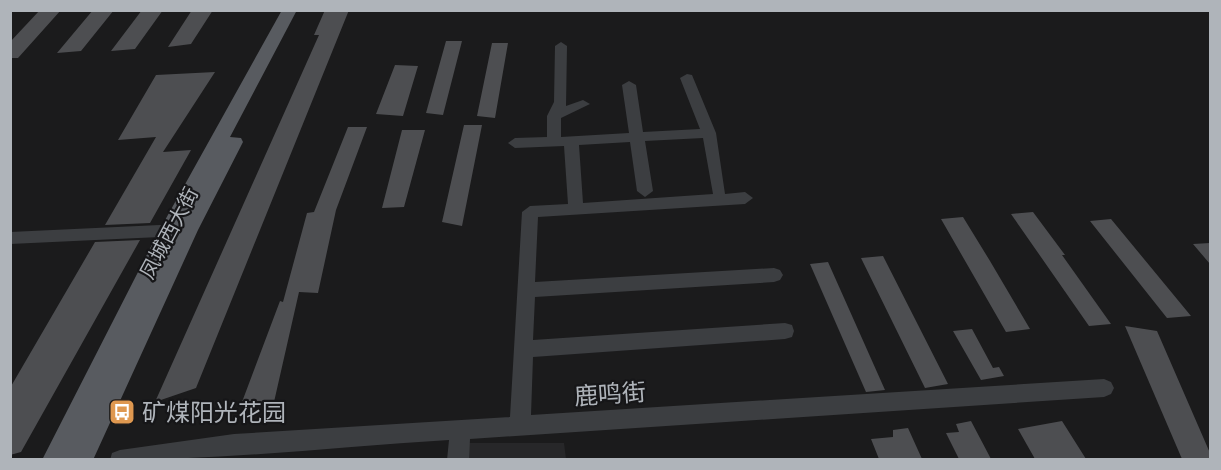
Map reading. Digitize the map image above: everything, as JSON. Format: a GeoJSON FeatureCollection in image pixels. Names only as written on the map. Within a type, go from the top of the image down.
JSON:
{"type":"FeatureCollection","features":[{"type":"Feature","properties":{"kind":"main road","name":"凤城西大街"},"geometry":{"type":"LineString","coordinates":[[79,459],[178,231],[290,10]]}},
{"type":"Feature","properties":{"kind":"main road","name":"凤城西大街"},"geometry":{"type":"LineString","coordinates":[[56,459],[178,231],[302,10]]}},
{"type":"Feature","properties":{"kind":"street"},"geometry":{"type":"LineString","coordinates":[[554,142],[554,116],[561,102],[561,46]]}},
{"type":"Feature","properties":{"kind":"street"},"geometry":{"type":"LineString","coordinates":[[687,78],[709,133],[719,191]]}},
{"type":"Feature","properties":{"kind":"street"},"geometry":{"type":"LineString","coordinates":[[629,85],[645,191]]}},
{"type":"Feature","properties":{"kind":"street"},"geometry":{"type":"LineString","coordinates":[[554,116],[583,104]]}},
{"type":"Feature","properties":{"kind":"street"},"geometry":{"type":"LineString","coordinates":[[515,143],[709,133]]}},
{"type":"Feature","properties":{"kind":"street"},"geometry":{"type":"LineString","coordinates":[[571,141],[576,209]]}},
{"type":"Feature","properties":{"kind":"street"},"geometry":{"type":"LineString","coordinates":[[520,426],[530,212],[745,198]]}},
{"type":"Feature","properties":{"kind":"street"},"geometry":{"type":"LineString","coordinates":[[10,238],[178,231]]}},
{"type":"Feature","properties":{"kind":"street"},"geometry":{"type":"LineString","coordinates":[[526,290],[774,275]]}},
{"type":"Feature","properties":{"kind":"street"},"geometry":{"type":"LineString","coordinates":[[524,349],[785,332]]}},
{"type":"Feature","properties":{"kind":"street","name":"鹿鸣街"},"geometry":{"type":"LineString","coordinates":[[120,459],[232,452],[460,429],[1104,388]]}},
{"type":"Feature","properties":{"kind":"street"},"geometry":{"type":"LineString","coordinates":[[458,459],[460,429]]}},
{"type":"Feature","properties":{"kind":"shaded area"},"geometry":{"type":"Polygon","coordinates":[[[467,443],[564,443],[566,459],[467,460],[467,443]]]}},
{"type":"Feature","properties":{"kind":"building"},"geometry":{"type":"Polygon","coordinates":[[[40,10],[61,10],[18,58],[10,58],[10,42],[40,10]]]}},
{"type":"Feature","properties":{"kind":"building"},"geometry":{"type":"Polygon","coordinates":[[[93,10],[114,10],[81,51],[57,53],[93,10]]]}},
{"type":"Feature","properties":{"kind":"building"},"geometry":{"type":"Polygon","coordinates":[[[142,10],[163,10],[135,49],[111,51],[142,10]]]}},
{"type":"Feature","properties":{"kind":"building"},"geometry":{"type":"Polygon","coordinates":[[[192,10],[213,10],[191,44],[168,47],[192,10]]]}},
{"type":"Feature","properties":{"kind":"building"},"geometry":{"type":"Polygon","coordinates":[[[325,10],[349,10],[196,388],[155,402],[319,35],[314,35],[325,10]]]}},
{"type":"Feature","properties":{"kind":"building"},"geometry":{"type":"Polygon","coordinates":[[[446,41],[462,41],[443,115],[426,113],[446,41]]]}},
{"type":"Feature","properties":{"kind":"building"},"geometry":{"type":"Polygon","coordinates":[[[492,43],[508,43],[495,118],[477,116],[492,43]]]}},
{"type":"Feature","properties":{"kind":"building"},"geometry":{"type":"Polygon","coordinates":[[[395,65],[418,66],[403,116],[376,114],[395,65]]]}},
{"type":"Feature","properties":{"kind":"building"},"geometry":{"type":"Polygon","coordinates":[[[215,72],[163,152],[191,150],[150,223],[105,225],[156,137],[118,140],[156,75],[215,72]]]}},
{"type":"Feature","properties":{"kind":"building"},"geometry":{"type":"Polygon","coordinates":[[[464,125],[482,125],[462,226],[442,222],[464,125]]]}},
{"type":"Feature","properties":{"kind":"building"},"geometry":{"type":"Polygon","coordinates":[[[348,127],[367,127],[336,210],[318,293],[299,292],[274,402],[242,402],[280,301],[283,302],[307,213],[314,212],[348,127]]]}},
{"type":"Feature","properties":{"kind":"building"},"geometry":{"type":"Polygon","coordinates":[[[402,130],[425,130],[404,207],[382,208],[402,130]]]}},
{"type":"Feature","properties":{"kind":"building"},"geometry":{"type":"Polygon","coordinates":[[[1033,212],[1111,324],[1089,326],[1011,214],[1033,212]]]}},
{"type":"Feature","properties":{"kind":"building"},"geometry":{"type":"Polygon","coordinates":[[[963,217],[1030,329],[1006,332],[941,219],[963,217]]]}},
{"type":"Feature","properties":{"kind":"building"},"geometry":{"type":"Polygon","coordinates":[[[1111,219],[1191,316],[1167,318],[1090,221],[1111,219]]]}},
{"type":"Feature","properties":{"kind":"building"},"geometry":{"type":"Polygon","coordinates":[[[140,240],[21,452],[10,455],[10,388],[95,242],[140,240]]]}},
{"type":"Feature","properties":{"kind":"building"},"geometry":{"type":"Polygon","coordinates":[[[1210,243],[1210,264],[1193,244],[1210,243]]]}},
{"type":"Feature","properties":{"kind":"building"},"geometry":{"type":"Polygon","coordinates":[[[883,256],[948,384],[925,388],[861,258],[883,256]]]}},
{"type":"Feature","properties":{"kind":"building"},"geometry":{"type":"Polygon","coordinates":[[[828,262],[885,390],[866,392],[810,264],[828,262]]]}},
{"type":"Feature","properties":{"kind":"building"},"geometry":{"type":"Polygon","coordinates":[[[1125,326],[1157,331],[1210,453],[1210,459],[1182,459],[1125,326]]]}},
{"type":"Feature","properties":{"kind":"building"},"geometry":{"type":"Polygon","coordinates":[[[972,329],[993,368],[999,367],[1004,376],[981,380],[953,331],[972,329]]]}},
{"type":"Feature","properties":{"kind":"building"},"geometry":{"type":"Polygon","coordinates":[[[971,421],[991,459],[959,459],[946,433],[959,432],[956,424],[971,421]]]}},
{"type":"Feature","properties":{"kind":"building"},"geometry":{"type":"Polygon","coordinates":[[[1062,421],[1086,459],[1035,459],[1018,429],[1062,421]]]}},
{"type":"Feature","properties":{"kind":"building"},"geometry":{"type":"Polygon","coordinates":[[[908,428],[922,459],[879,459],[871,439],[893,437],[893,430],[908,428]]]}},
{"type":"Feature","properties":{"kind":"place","name":"矿煤阳光花园"},"geometry":{"type":"Point","coordinates":[122,412]}}]}
